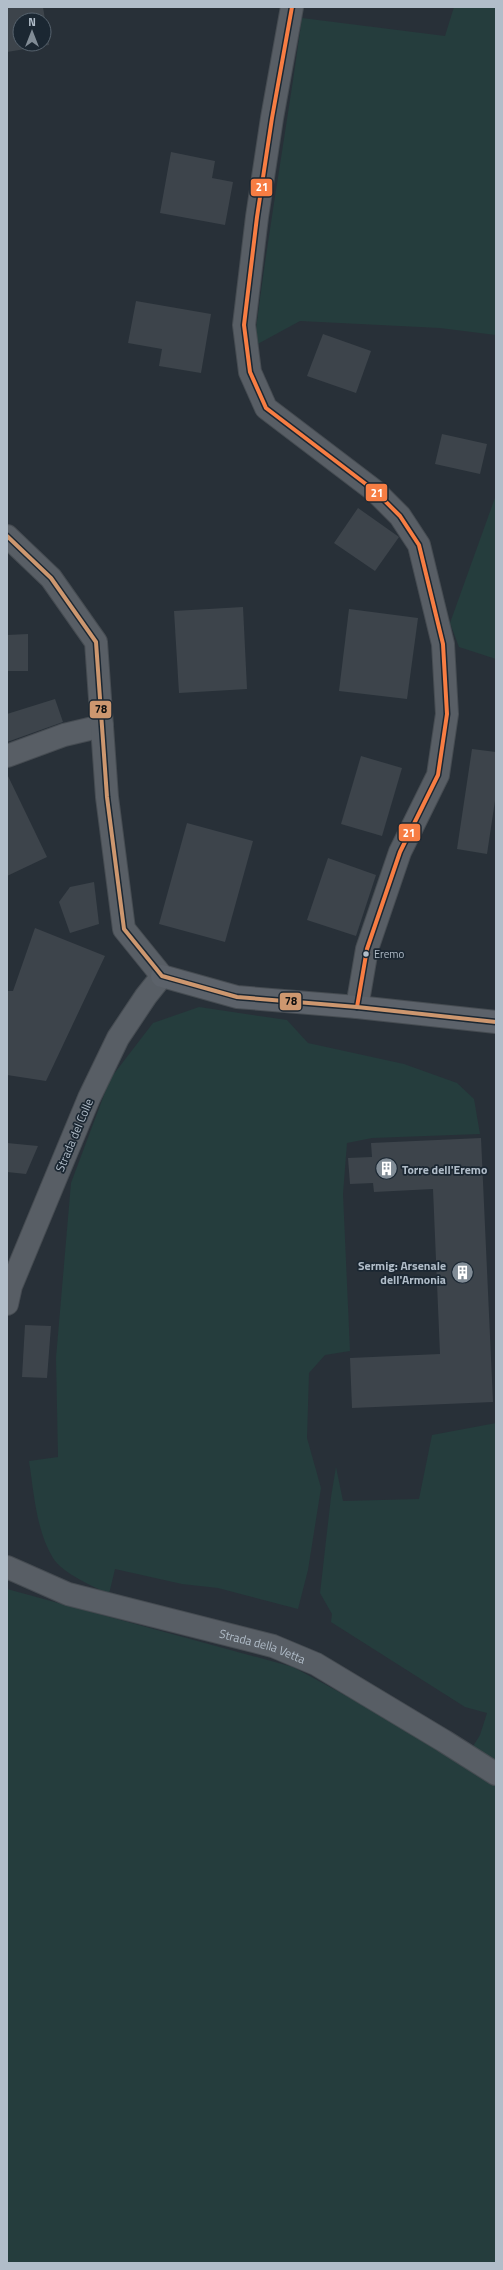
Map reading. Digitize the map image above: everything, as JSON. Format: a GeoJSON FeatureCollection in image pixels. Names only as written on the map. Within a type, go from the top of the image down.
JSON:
{"type":"FeatureCollection","features":[{"type":"Feature","properties":{"kind":"main road"},"geometry":{"type":"LineString","coordinates":[[162,976],[237,997],[357,1007],[496,1022]]}},
{"type":"Feature","properties":{"kind":"street"},"geometry":{"type":"LineString","coordinates":[[292,7],[257,217],[244,324],[250,372],[266,408],[375,491],[400,516],[418,545],[442,644],[447,714],[438,774],[400,852],[367,948],[357,1007]]}},
{"type":"Feature","properties":{"kind":"street"},"geometry":{"type":"LineString","coordinates":[[13,540],[51,578],[96,642],[107,797],[124,929],[162,976]]}},
{"type":"Feature","properties":{"kind":"street"},"geometry":{"type":"LineString","coordinates":[[7,756],[64,735],[102,726]]}},
{"type":"Feature","properties":{"kind":"street","name":"Strada del Colle"},"geometry":{"type":"LineString","coordinates":[[7,1304],[11,1286],[92,1091],[118,1038],[146,996],[162,976]]}},
{"type":"Feature","properties":{"kind":"street","name":"Strada della Vetta"},"geometry":{"type":"LineString","coordinates":[[7,1567],[68,1594],[266,1644],[295,1654],[316,1664],[496,1774]]}},
{"type":"Feature","properties":{"kind":"green space"},"geometry":{"type":"Polygon","coordinates":[[[454,7],[496,7],[496,335],[440,328],[300,321],[254,346],[302,18],[445,36],[454,7]]]}},
{"type":"Feature","properties":{"kind":"green space"},"geometry":{"type":"Polygon","coordinates":[[[496,495],[496,659],[459,647],[450,623],[496,495]]]}},
{"type":"Feature","properties":{"kind":"green space"},"geometry":{"type":"Polygon","coordinates":[[[199,1007],[287,1020],[308,1043],[404,1064],[457,1083],[474,1099],[480,1134],[372,1138],[347,1143],[343,1194],[350,1351],[325,1355],[309,1373],[307,1438],[321,1488],[308,1570],[298,1609],[218,1588],[182,1584],[115,1569],[109,1594],[71,1574],[57,1564],[47,1547],[43,1536],[34,1498],[29,1461],[58,1457],[56,1358],[71,1183],[110,1079],[153,1023],[199,1007]]]}},
{"type":"Feature","properties":{"kind":"green space"},"geometry":{"type":"Polygon","coordinates":[[[496,1423],[496,2263],[7,2263],[7,1589],[293,1667],[435,1744],[462,1764],[480,1735],[487,1713],[465,1707],[331,1622],[332,1614],[320,1593],[336,1467],[343,1501],[419,1499],[432,1435],[496,1423]]]}},
{"type":"Feature","properties":{"kind":"building"},"geometry":{"type":"Polygon","coordinates":[[[7,7],[43,7],[44,12],[12,12],[12,51],[7,52],[7,7]]]}},
{"type":"Feature","properties":{"kind":"building"},"geometry":{"type":"Polygon","coordinates":[[[171,152],[215,161],[212,178],[233,182],[225,225],[160,213],[171,152]]]}},
{"type":"Feature","properties":{"kind":"building"},"geometry":{"type":"Polygon","coordinates":[[[136,301],[211,314],[201,373],[159,366],[162,349],[128,343],[136,301]]]}},
{"type":"Feature","properties":{"kind":"building"},"geometry":{"type":"Polygon","coordinates":[[[323,334],[371,351],[356,393],[307,376],[323,334]]]}},
{"type":"Feature","properties":{"kind":"building"},"geometry":{"type":"Polygon","coordinates":[[[442,434],[487,444],[480,474],[435,464],[442,434]]]}},
{"type":"Feature","properties":{"kind":"building"},"geometry":{"type":"Polygon","coordinates":[[[358,508],[399,537],[375,571],[334,543],[358,508]]]}},
{"type":"Feature","properties":{"kind":"building"},"geometry":{"type":"Polygon","coordinates":[[[243,607],[247,689],[179,693],[174,611],[243,607]]]}},
{"type":"Feature","properties":{"kind":"building"},"geometry":{"type":"Polygon","coordinates":[[[349,609],[418,618],[407,699],[339,691],[349,609]]]}},
{"type":"Feature","properties":{"kind":"building"},"geometry":{"type":"Polygon","coordinates":[[[28,634],[28,671],[7,671],[7,635],[28,634]]]}},
{"type":"Feature","properties":{"kind":"building"},"geometry":{"type":"Polygon","coordinates":[[[55,699],[63,722],[7,742],[7,714],[55,699]]]}},
{"type":"Feature","properties":{"kind":"building"},"geometry":{"type":"Polygon","coordinates":[[[472,749],[496,752],[496,794],[487,854],[457,849],[472,749]]]}},
{"type":"Feature","properties":{"kind":"building"},"geometry":{"type":"Polygon","coordinates":[[[361,756],[402,768],[382,836],[341,824],[361,756]]]}},
{"type":"Feature","properties":{"kind":"building"},"geometry":{"type":"Polygon","coordinates":[[[7,774],[47,857],[7,876],[7,774]]]}},
{"type":"Feature","properties":{"kind":"building"},"geometry":{"type":"Polygon","coordinates":[[[187,823],[253,841],[225,942],[159,924],[187,823]]]}},
{"type":"Feature","properties":{"kind":"building"},"geometry":{"type":"Polygon","coordinates":[[[328,858],[376,875],[356,936],[307,920],[328,858]]]}},
{"type":"Feature","properties":{"kind":"building"},"geometry":{"type":"Polygon","coordinates":[[[94,882],[99,924],[70,933],[59,902],[70,887],[94,882]]]}},
{"type":"Feature","properties":{"kind":"building"},"geometry":{"type":"Polygon","coordinates":[[[35,928],[105,956],[46,1081],[7,1075],[7,991],[13,991],[35,928]]]}},
{"type":"Feature","properties":{"kind":"building","name":"Sermig: Arsenale dell'Armonia"},"geometry":{"type":"Polygon","coordinates":[[[481,1138],[493,1402],[352,1408],[350,1358],[440,1354],[433,1189],[374,1192],[373,1183],[350,1184],[348,1158],[372,1157],[371,1143],[481,1138]]]}},
{"type":"Feature","properties":{"kind":"building"},"geometry":{"type":"Polygon","coordinates":[[[7,1143],[38,1146],[26,1174],[7,1172],[7,1143]]]}},
{"type":"Feature","properties":{"kind":"building"},"geometry":{"type":"Polygon","coordinates":[[[25,1325],[51,1326],[47,1378],[22,1377],[25,1325]]]}},
{"type":"Feature","properties":{"kind":"transit line","name":"21"},"geometry":{"type":"LineString","coordinates":[[292,7],[272,118],[257,217],[244,325],[250,372],[266,408],[375,491],[400,516],[419,545],[443,644],[447,714],[438,775],[400,852],[367,949],[357,1007]]}},
{"type":"Feature","properties":{"kind":"transit line","name":"78"},"geometry":{"type":"LineString","coordinates":[[7,536],[51,578],[96,642],[107,797],[124,929],[162,976],[237,997],[357,1007],[496,1022]]}},
{"type":"Feature","properties":{"kind":"place","name":"Eremo"},"geometry":{"type":"Point","coordinates":[366,954]}},
{"type":"Feature","properties":{"kind":"place","name":"Torre dell'Eremo"},"geometry":{"type":"Point","coordinates":[386,1169]}},
{"type":"Feature","properties":{"kind":"place","name":"Sermig: Arsenale dell'Armonia"},"geometry":{"type":"Point","coordinates":[462,1272]}}]}
